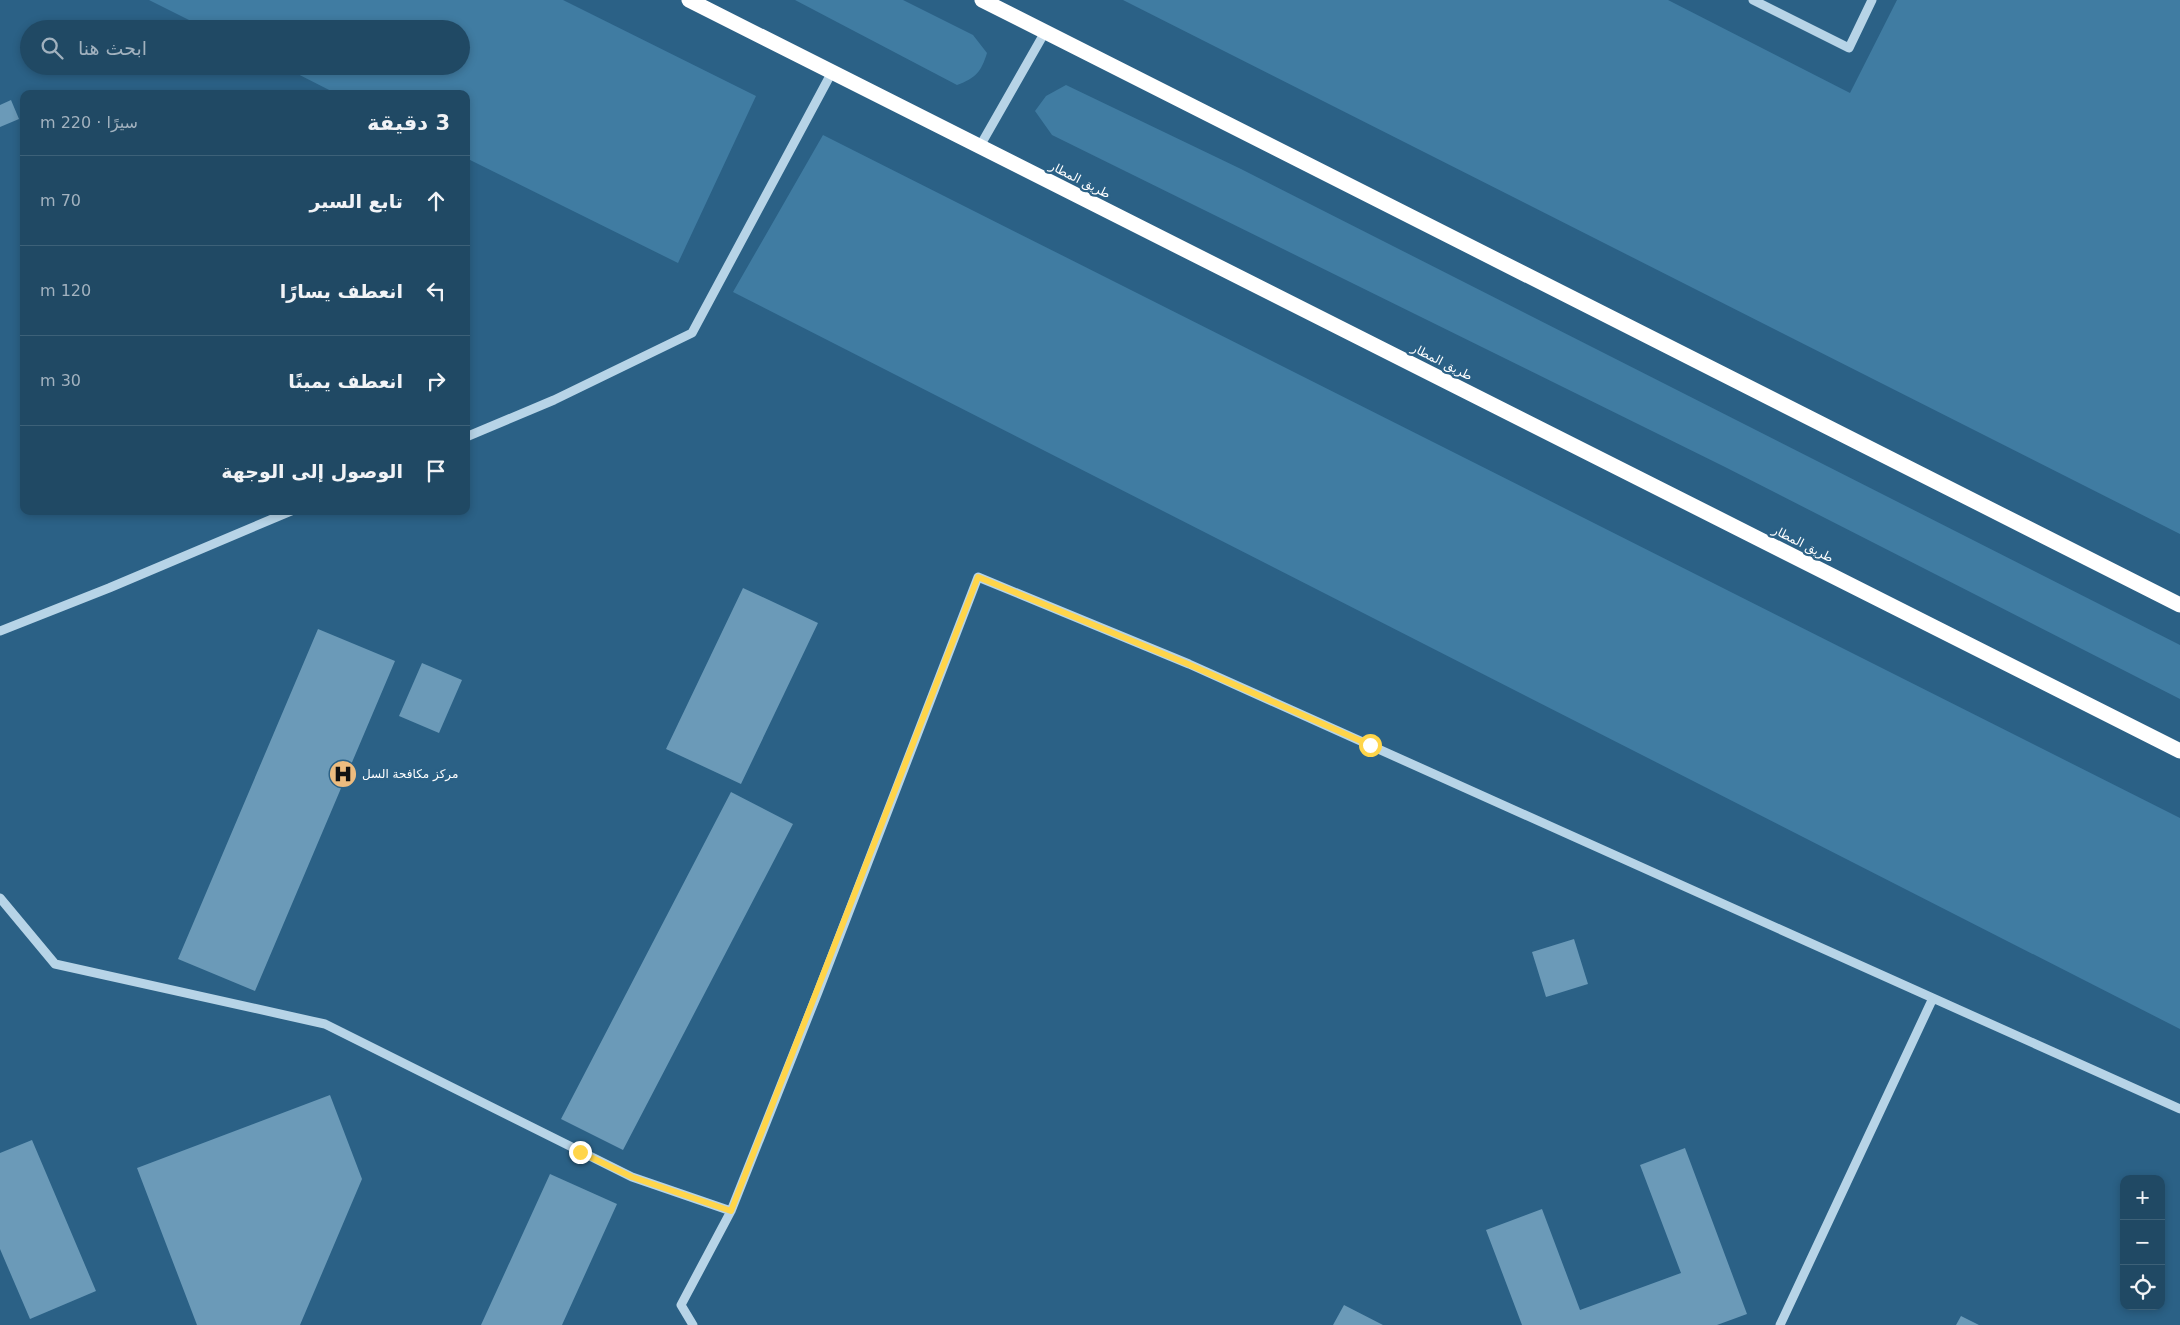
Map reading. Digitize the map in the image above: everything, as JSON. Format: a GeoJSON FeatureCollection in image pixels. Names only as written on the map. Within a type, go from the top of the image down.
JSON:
{"type":"FeatureCollection","features":[{"type":"Feature","properties":{"kind":"highway","name":"طريق المطار"},"geometry":{"type":"LineString","coordinates":[[690,0],[2180,751]]}},
{"type":"Feature","properties":{"kind":"highway"},"geometry":{"type":"LineString","coordinates":[[982,0],[2180,605]]}},
{"type":"Feature","properties":{"kind":"street"},"geometry":{"type":"LineString","coordinates":[[1753,0],[1849,48],[1872,0]]}},
{"type":"Feature","properties":{"kind":"street"},"geometry":{"type":"LineString","coordinates":[[980,146],[1045,32]]}},
{"type":"Feature","properties":{"kind":"street"},"geometry":{"type":"LineString","coordinates":[[470,435],[554,400],[692,334],[832,72]]}},
{"type":"Feature","properties":{"kind":"street"},"geometry":{"type":"LineString","coordinates":[[0,630],[109,588],[282,515]]}},
{"type":"Feature","properties":{"kind":"street"},"geometry":{"type":"LineString","coordinates":[[693,1325],[682,1304],[731,1211],[822,983],[978,577],[1188,664],[2180,1109]]}},
{"type":"Feature","properties":{"kind":"street"},"geometry":{"type":"LineString","coordinates":[[0,898],[55,964],[325,1024],[632,1177],[731,1211]]}},
{"type":"Feature","properties":{"kind":"street"},"geometry":{"type":"LineString","coordinates":[[1780,1325],[1933,998]]}},
{"type":"Feature","properties":{"kind":"shaded area"},"geometry":{"type":"Polygon","coordinates":[[[149,0],[563,0],[756,96],[678,263],[470,160],[470,90],[329,90],[300,75],[470,75],[470,20],[189,20],[149,0]]]}},
{"type":"Feature","properties":{"kind":"shaded area"},"geometry":{"type":"Polygon","coordinates":[[[795,0],[903,0],[973,35],[987,53],[977,74],[957,85],[795,0]]]}},
{"type":"Feature","properties":{"kind":"shaded area"},"geometry":{"type":"Polygon","coordinates":[[[1123,0],[1668,0],[1850,93],[1897,0],[2180,0],[2180,534],[1123,0]]]}},
{"type":"Feature","properties":{"kind":"shaded area"},"geometry":{"type":"Polygon","coordinates":[[[1066,85],[1241,169],[2180,645],[2180,699],[1725,467],[1052,135],[1035,111],[1046,96],[1066,85]]]}},
{"type":"Feature","properties":{"kind":"shaded area"},"geometry":{"type":"Polygon","coordinates":[[[823,135],[2180,818],[2180,1029],[733,292],[823,135]]]}},
{"type":"Feature","properties":{"kind":"building"},"geometry":{"type":"Polygon","coordinates":[[[11,100],[19,119],[0,127],[0,105],[11,100]]]}},
{"type":"Feature","properties":{"kind":"building"},"geometry":{"type":"Polygon","coordinates":[[[743,588],[818,623],[741,784],[666,749],[743,588]]]}},
{"type":"Feature","properties":{"kind":"building"},"geometry":{"type":"Polygon","coordinates":[[[318,629],[395,661],[255,991],[178,959],[318,629]]]}},
{"type":"Feature","properties":{"kind":"building"},"geometry":{"type":"Polygon","coordinates":[[[422,663],[462,680],[439,733],[399,716],[422,663]]]}},
{"type":"Feature","properties":{"kind":"building"},"geometry":{"type":"Polygon","coordinates":[[[731,792],[793,824],[623,1150],[561,1119],[731,792]]]}},
{"type":"Feature","properties":{"kind":"building"},"geometry":{"type":"Polygon","coordinates":[[[1574,939],[1588,984],[1546,997],[1532,952],[1574,939]]]}},
{"type":"Feature","properties":{"kind":"building"},"geometry":{"type":"Polygon","coordinates":[[[330,1095],[362,1179],[300,1325],[197,1325],[137,1168],[330,1095]]]}},
{"type":"Feature","properties":{"kind":"building"},"geometry":{"type":"Polygon","coordinates":[[[32,1140],[96,1291],[30,1319],[0,1249],[0,1153],[32,1140]]]}},
{"type":"Feature","properties":{"kind":"building"},"geometry":{"type":"Polygon","coordinates":[[[1685,1148],[1747,1314],[1717,1325],[1522,1325],[1486,1230],[1542,1209],[1580,1310],[1681,1273],[1640,1165],[1685,1148]]]}},
{"type":"Feature","properties":{"kind":"building"},"geometry":{"type":"Polygon","coordinates":[[[550,1174],[617,1204],[562,1325],[481,1325],[550,1174]]]}},
{"type":"Feature","properties":{"kind":"building"},"geometry":{"type":"Polygon","coordinates":[[[1344,1305],[1383,1325],[1333,1325],[1344,1305]]]}},
{"type":"Feature","properties":{"kind":"building"},"geometry":{"type":"Polygon","coordinates":[[[1961,1316],[1979,1325],[1956,1325],[1961,1316]]]}},
{"type":"Feature","properties":{"kind":"place","name":"مركز مكافحة السل"},"geometry":{"type":"Point","coordinates":[343,774]}},
{"type":"Feature","properties":{"kind":"route"},"geometry":{"type":"LineString","coordinates":[[580,1152],[632,1177],[731,1211],[818,992],[978,577],[1188,664],[1370,745]]}}]}
